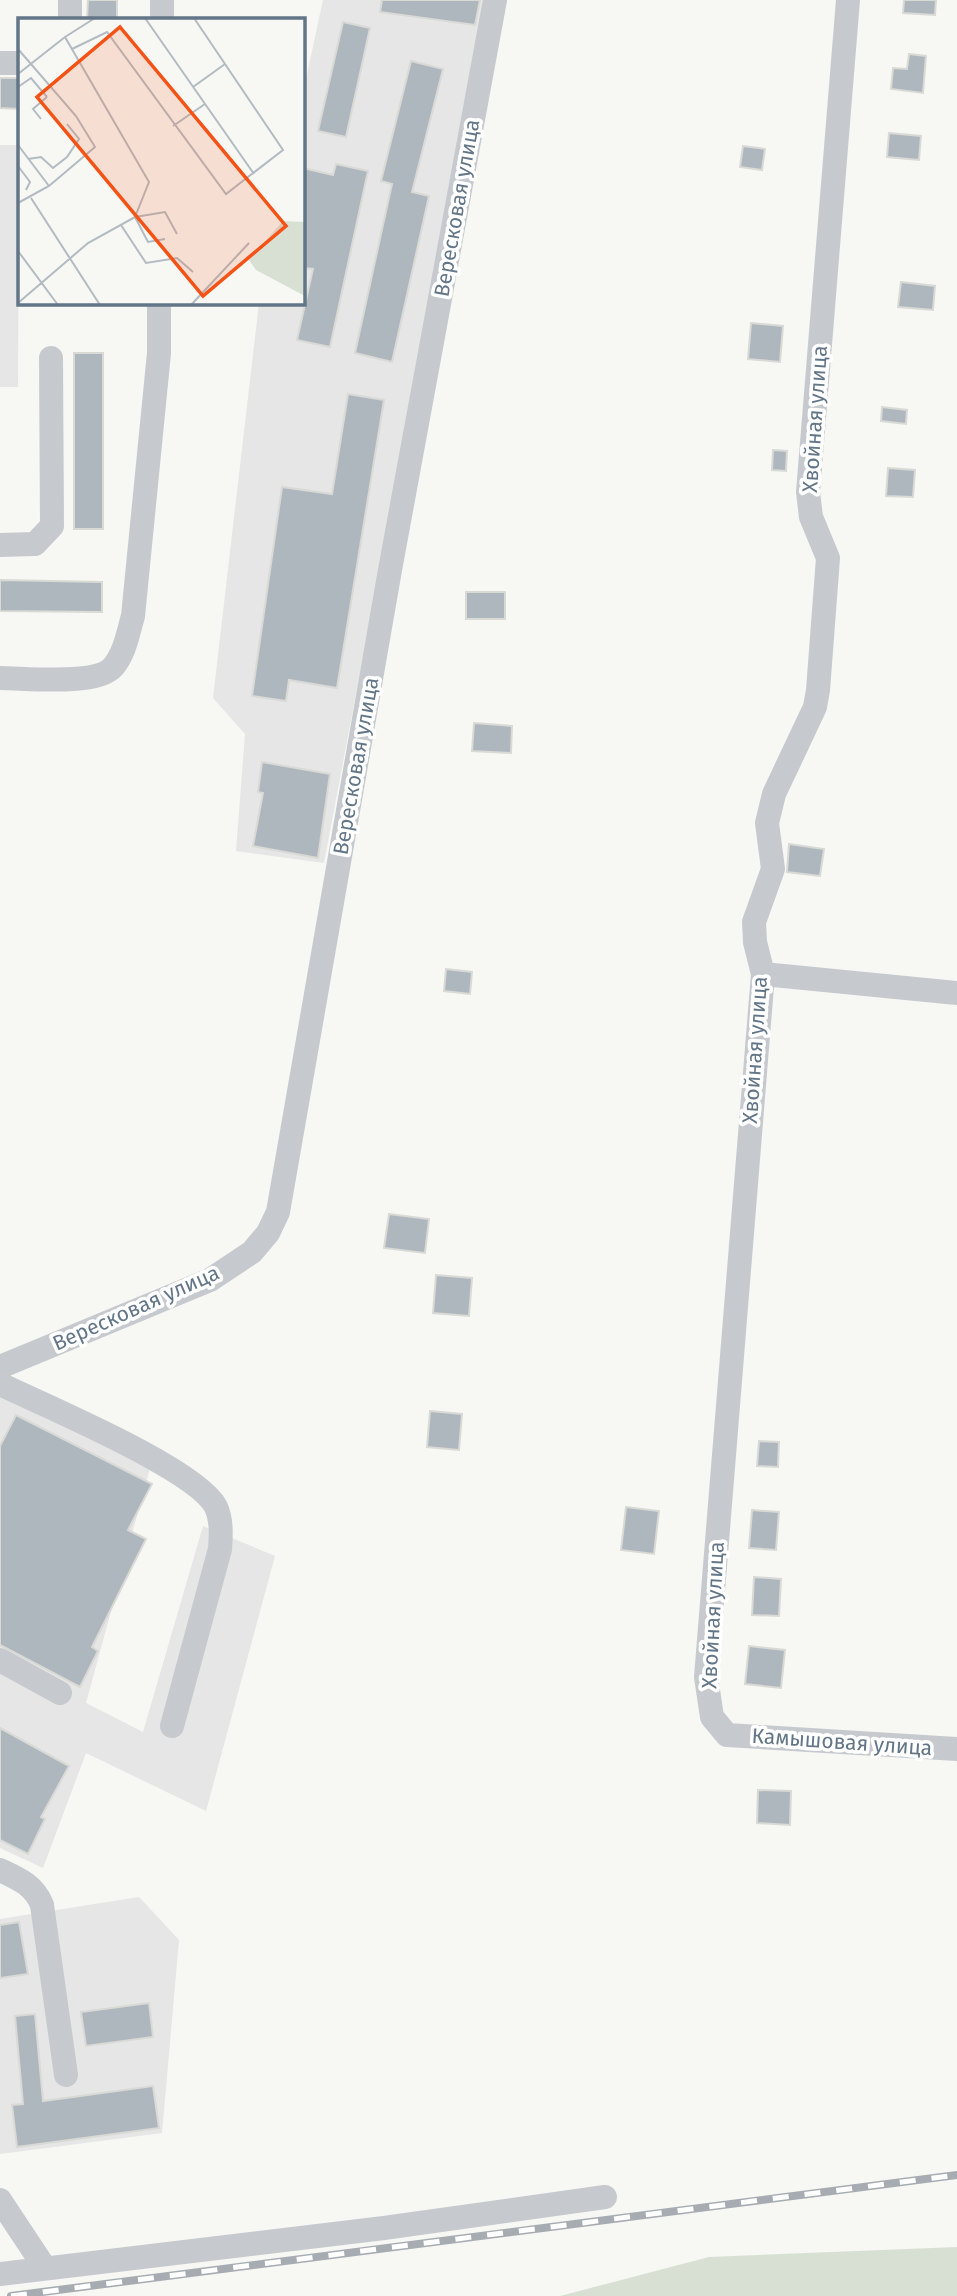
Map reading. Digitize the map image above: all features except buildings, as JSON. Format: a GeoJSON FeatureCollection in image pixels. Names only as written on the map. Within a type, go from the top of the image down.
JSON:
{"type":"FeatureCollection","features":[{"type":"Feature","properties":{"kind":"street"},"geometry":{"type":"LineString","coordinates":[[70,0],[70,18]]}},
{"type":"Feature","properties":{"kind":"street"},"geometry":{"type":"LineString","coordinates":[[162,0],[162,18]]}},
{"type":"Feature","properties":{"kind":"street","name":"Вересковая улица"},"geometry":{"type":"LineString","coordinates":[[0,1367],[210,1280],[252,1252],[268,1233],[278,1212],[390,570],[495,0]]}},
{"type":"Feature","properties":{"kind":"street","name":"Хвойная улица"},"geometry":{"type":"LineString","coordinates":[[727,1735],[712,1717],[706,1677],[763,974],[755,942],[754,922],[758,906],[771,879],[767,823],[774,794],[815,707],[818,690],[828,558],[811,517],[808,492],[848,0]]}},
{"type":"Feature","properties":{"kind":"street"},"geometry":{"type":"LineString","coordinates":[[0,63],[18,63]]}},
{"type":"Feature","properties":{"kind":"street"},"geometry":{"type":"LineString","coordinates":[[0,678],[92,678],[111,669],[125,646],[133,616],[159,353],[159,304]]}},
{"type":"Feature","properties":{"kind":"street"},"geometry":{"type":"LineString","coordinates":[[0,545],[35,544],[52,526],[51,358]]}},
{"type":"Feature","properties":{"kind":"street"},"geometry":{"type":"LineString","coordinates":[[763,974],[957,993]]}},
{"type":"Feature","properties":{"kind":"street"},"geometry":{"type":"LineString","coordinates":[[0,1384],[153,1459],[199,1489],[215,1505],[221,1525],[220,1549],[173,1726]]}},
{"type":"Feature","properties":{"kind":"street"},"geometry":{"type":"LineString","coordinates":[[0,1660],[60,1693]]}},
{"type":"Feature","properties":{"kind":"street","name":"Камышовая улица"},"geometry":{"type":"LineString","coordinates":[[727,1735],[957,1749]]}},
{"type":"Feature","properties":{"kind":"street"},"geometry":{"type":"LineString","coordinates":[[0,1870],[25,1882],[38,1892],[66,2075]]}},
{"type":"Feature","properties":{"kind":"street"},"geometry":{"type":"LineString","coordinates":[[0,2274],[384,2228],[605,2197]]}},
{"type":"Feature","properties":{"kind":"street"},"geometry":{"type":"LineString","coordinates":[[0,2200],[45,2268]]}},
{"type":"Feature","properties":{"kind":"shaded area"},"geometry":{"type":"Polygon","coordinates":[[[323,0],[487,0],[324,863],[236,851],[245,734],[213,698],[259,304],[304,304],[304,88],[323,0]]]}},
{"type":"Feature","properties":{"kind":"shaded area"},"geometry":{"type":"Polygon","coordinates":[[[0,145],[18,145],[18,387],[0,387],[0,145]]]}},
{"type":"Feature","properties":{"kind":"shaded area"},"geometry":{"type":"Polygon","coordinates":[[[0,1394],[152,1461],[86,1703],[143,1732],[203,1526],[275,1556],[206,1811],[86,1753],[43,1868],[0,1848],[0,1394]]]}},
{"type":"Feature","properties":{"kind":"shaded area"},"geometry":{"type":"Polygon","coordinates":[[[139,1897],[179,1940],[162,2133],[0,2154],[0,1919],[139,1897]]]}},
{"type":"Feature","properties":{"kind":"shaded area"},"geometry":{"type":"Polygon","coordinates":[[[957,2247],[957,2296],[560,2296],[709,2257],[957,2247]]]}},
{"type":"Feature","properties":{"kind":"railway"},"geometry":{"type":"LineString","coordinates":[[11,2296],[957,2175]]}}]}
